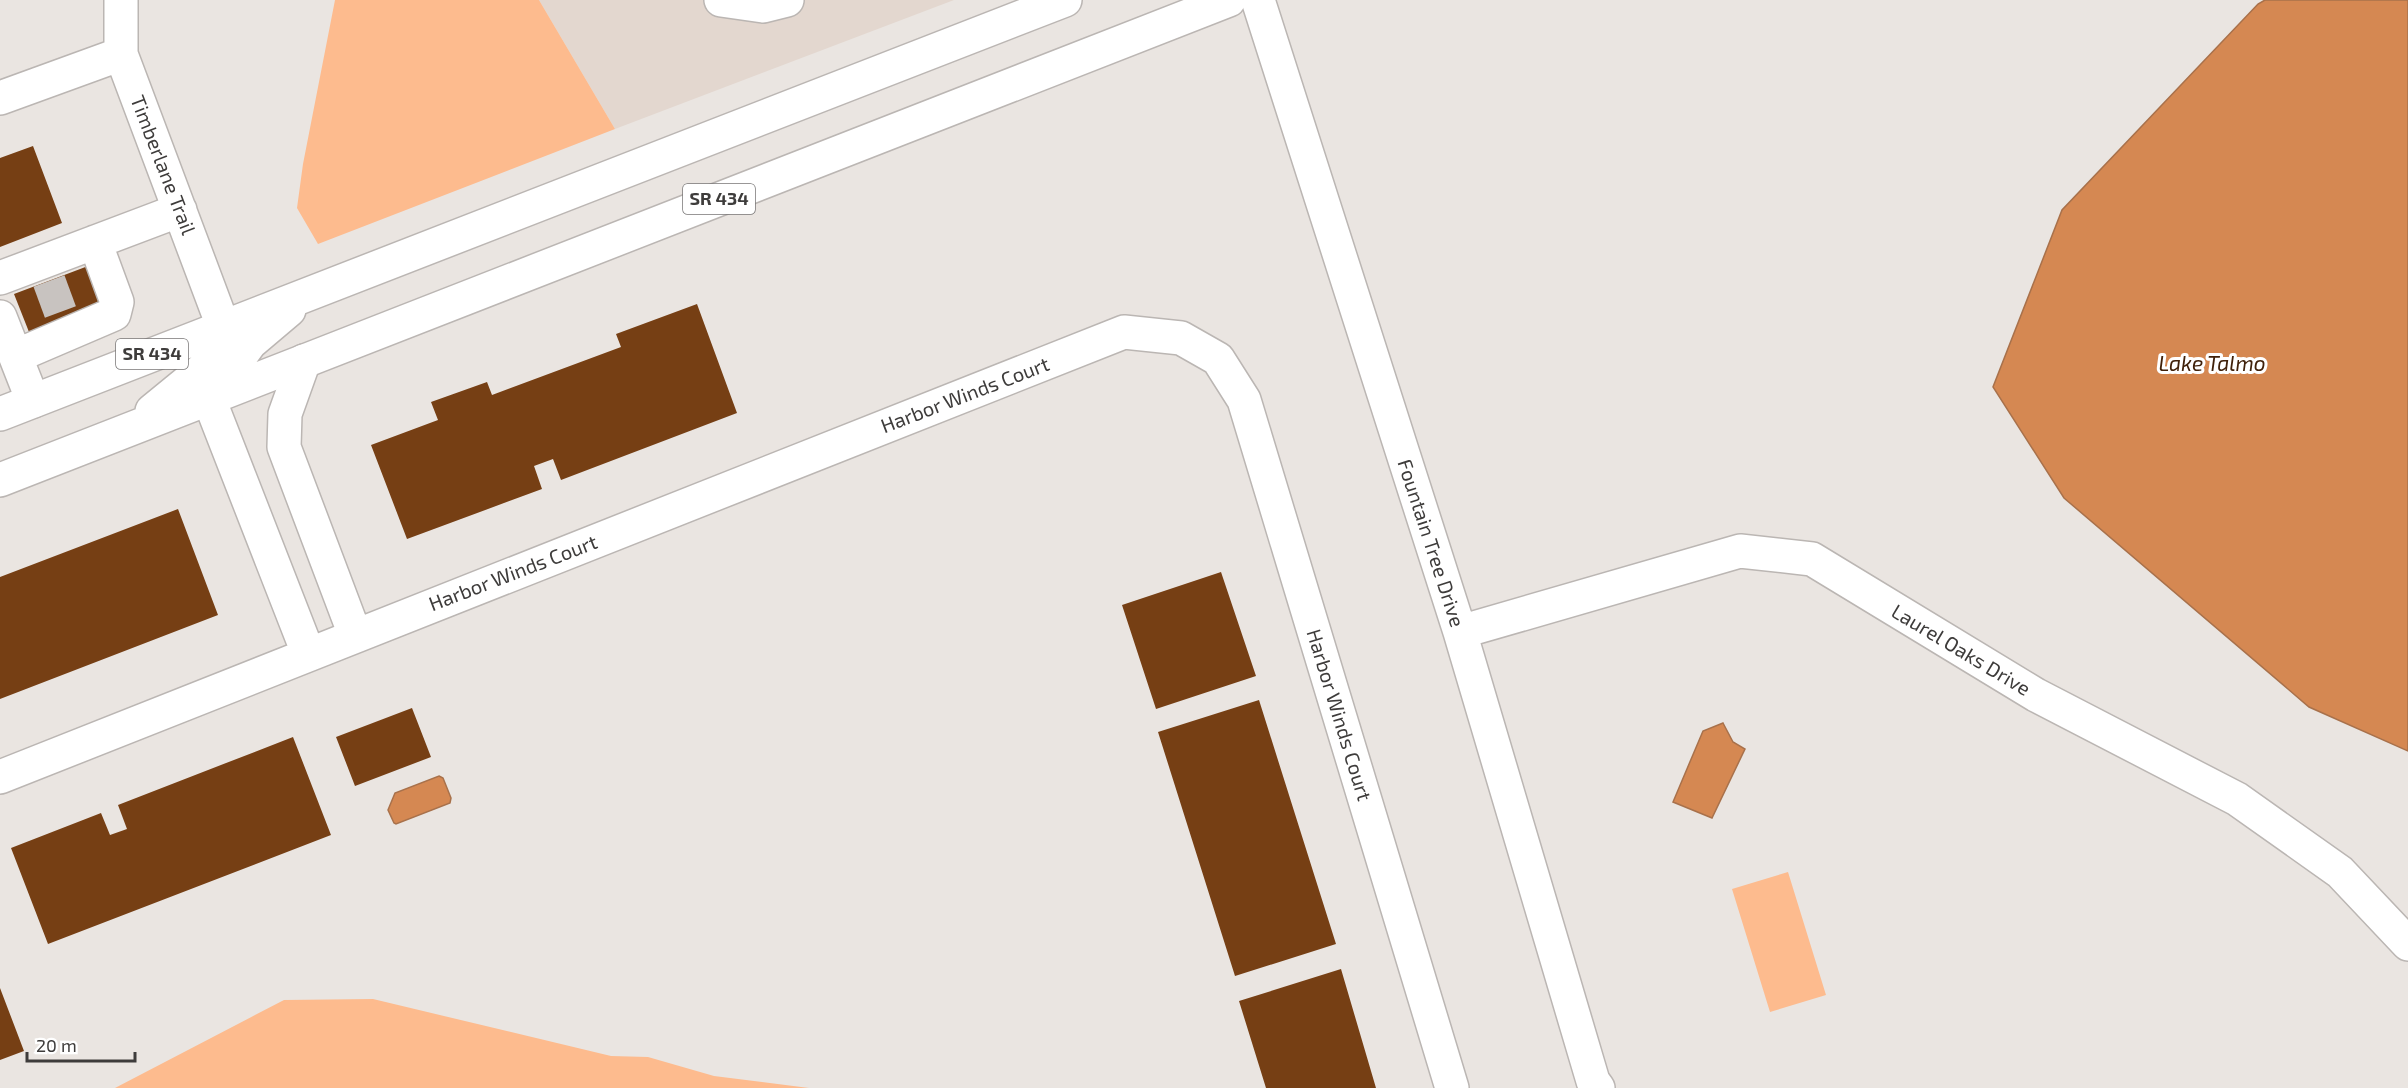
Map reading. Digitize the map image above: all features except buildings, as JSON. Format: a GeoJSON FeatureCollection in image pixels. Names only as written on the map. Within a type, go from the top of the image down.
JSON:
{"type":"FeatureCollection","features":[{"type":"Feature","properties":{"kind":"street","name":"Timberlane Trail"},"geometry":{"type":"LineString","coordinates":[[121,0],[121,54],[223,326]]}},
{"type":"Feature","properties":{"kind":"street"},"geometry":{"type":"LineString","coordinates":[[721,0],[763,6],[787,0]]}},
{"type":"Feature","properties":{"kind":"street","name":"SR 434"},"geometry":{"type":"LineString","coordinates":[[0,414],[1065,0]]}},
{"type":"Feature","properties":{"kind":"street","name":"SR 434"},"geometry":{"type":"LineString","coordinates":[[0,480],[1229,0]]}},
{"type":"Feature","properties":{"kind":"street","name":"Fountain Tree Drive"},"geometry":{"type":"LineString","coordinates":[[1258,0],[1460,632],[1593,1081],[1598,1088]]}},
{"type":"Feature","properties":{"kind":"street"},"geometry":{"type":"LineString","coordinates":[[0,98],[121,54]]}},
{"type":"Feature","properties":{"kind":"street"},"geometry":{"type":"LineString","coordinates":[[0,278],[46,272],[94,242],[180,210]]}},
{"type":"Feature","properties":{"kind":"street"},"geometry":{"type":"LineString","coordinates":[[16,356],[66,326],[114,314],[117,302],[94,242]]}},
{"type":"Feature","properties":{"kind":"street"},"geometry":{"type":"LineString","coordinates":[[304,297],[250,343],[209,399],[308,653]]}},
{"type":"Feature","properties":{"kind":"street"},"geometry":{"type":"LineString","coordinates":[[0,317],[33,401]]}},
{"type":"Feature","properties":{"kind":"street"},"geometry":{"type":"LineString","coordinates":[[130,430],[207,366],[223,326]]}},
{"type":"Feature","properties":{"kind":"street","name":"Harbor Winds Court"},"geometry":{"type":"LineString","coordinates":[[0,777],[308,653],[1124,332],[1181,338],[1218,359],[1244,400],[1452,1088]]}},
{"type":"Feature","properties":{"kind":"street"},"geometry":{"type":"LineString","coordinates":[[304,361],[285,414],[284,447],[355,635]]}},
{"type":"Feature","properties":{"kind":"street"},"geometry":{"type":"LineString","coordinates":[[265,542],[313,523]]}},
{"type":"Feature","properties":{"kind":"street","name":"Laurel Oaks Drive"},"geometry":{"type":"LineString","coordinates":[[1460,632],[1740,551],[1812,559],[2036,695],[2237,799],[2340,872],[2408,944]]}},
{"type":"Feature","properties":{"kind":"shaded area"},"geometry":{"type":"Polygon","coordinates":[[[335,0],[539,0],[615,129],[318,244],[297,208],[303,164],[335,0]]]}},
{"type":"Feature","properties":{"kind":"shaded area"},"geometry":{"type":"Polygon","coordinates":[[[539,0],[954,0],[615,129],[539,0]]]}},
{"type":"Feature","properties":{"kind":"shaded area"},"geometry":{"type":"Polygon","coordinates":[[[1788,872],[1826,995],[1770,1012],[1732,889],[1788,872]]]}},
{"type":"Feature","properties":{"kind":"shaded area"},"geometry":{"type":"Polygon","coordinates":[[[373,999],[611,1056],[648,1057],[714,1076],[809,1088],[115,1088],[284,1000],[373,999]]]}},
{"type":"Feature","properties":{"kind":"water","name":"Lake Talmo"},"geometry":{"type":"Polygon","coordinates":[[[2265,0],[2408,0],[2408,751],[2309,707],[2064,498],[1993,387],[2062,210],[2258,4],[2265,0]]]}},
{"type":"Feature","properties":{"kind":"water"},"geometry":{"type":"Polygon","coordinates":[[[1723,723],[1733,742],[1745,749],[1712,818],[1673,802],[1703,731],[1723,723]]]}},
{"type":"Feature","properties":{"kind":"water"},"geometry":{"type":"Polygon","coordinates":[[[439,776],[443,778],[451,798],[450,803],[394,823],[388,810],[395,793],[439,776]]]}},
{"type":"Feature","properties":{"kind":"tunnel"},"geometry":{"type":"LineString","coordinates":[[49,281],[63,319]]}}]}
